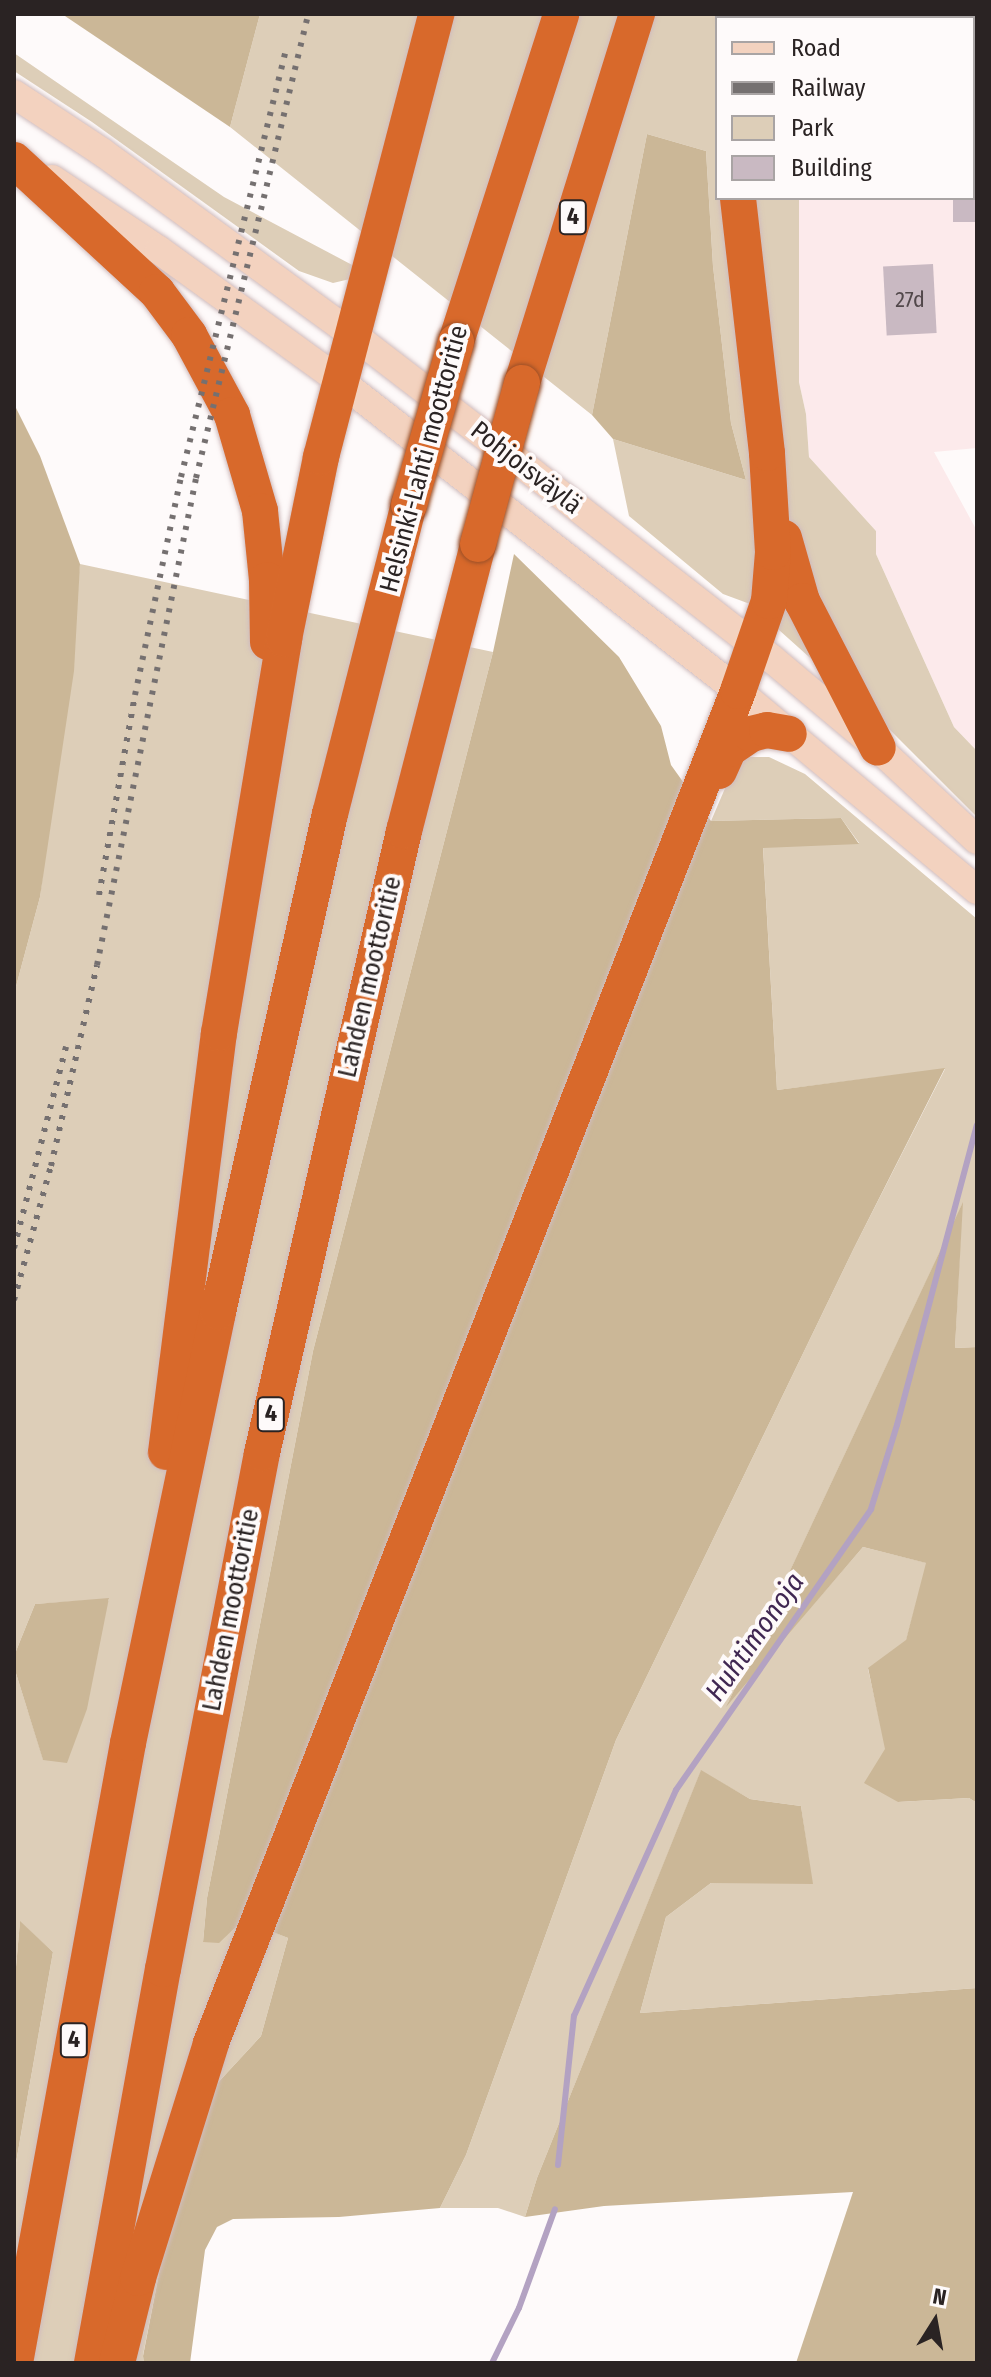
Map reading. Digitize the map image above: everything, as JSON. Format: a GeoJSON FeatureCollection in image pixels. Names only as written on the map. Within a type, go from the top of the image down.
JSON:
{"type":"FeatureCollection","features":[{"type":"Feature","properties":{"kind":"highway"},"geometry":{"type":"LineString","coordinates":[[128,1743],[219,1033],[258,783],[321,457],[436,14]]}},
{"type":"Feature","properties":{"kind":"highway","name":"Helsinki-Lahti moottoritie"},"geometry":{"type":"LineString","coordinates":[[128,1743],[218,1312],[318,867],[409,505],[456,342],[561,14]]}},
{"type":"Feature","properties":{"kind":"highway","name":"Lahden moottoritie"},"geometry":{"type":"LineString","coordinates":[[92,2363],[165,1954],[262,1453],[397,862],[522,383],[637,14]]}},
{"type":"Feature","properties":{"kind":"highway"},"geometry":{"type":"LineString","coordinates":[[14,160],[157,292],[189,335],[232,415],[260,511],[267,580],[268,639],[258,783]]}},
{"type":"Feature","properties":{"kind":"highway"},"geometry":{"type":"LineString","coordinates":[[117,2363],[138,2278],[211,2043],[738,691],[769,601],[773,552],[767,453],[738,200]]}},
{"type":"Feature","properties":{"kind":"highway"},"geometry":{"type":"LineString","coordinates":[[767,453],[792,573],[802,601],[878,748]]}},
{"type":"Feature","properties":{"kind":"highway"},"geometry":{"type":"LineString","coordinates":[[694,804],[715,780],[729,749],[751,734],[767,730],[789,734]]}},
{"type":"Feature","properties":{"kind":"highway","name":"4"},"geometry":{"type":"LineString","coordinates":[[15,2363],[128,1743]]}},
{"type":"Feature","properties":{"kind":"main road","name":"Pohjoisväylä"},"geometry":{"type":"LineString","coordinates":[[14,94],[102,152],[352,334],[755,646],[878,748],[977,840]]}},
{"type":"Feature","properties":{"kind":"main road","name":"Pohjoisväylä"},"geometry":{"type":"LineString","coordinates":[[14,154],[159,250],[340,381],[738,691],[977,890]]}},
{"type":"Feature","properties":{"kind":"shaded area"},"geometry":{"type":"Polygon","coordinates":[[[62,14],[260,14],[230,127],[62,14]]]}},
{"type":"Feature","properties":{"kind":"shaded area"},"geometry":{"type":"Polygon","coordinates":[[[977,14],[977,26],[975,16],[802,16],[977,14]]]}},
{"type":"Feature","properties":{"kind":"shaded area"},"geometry":{"type":"Polygon","coordinates":[[[977,26],[977,448],[934,452],[977,531],[977,751],[954,727],[876,554],[876,531],[809,457],[806,414],[799,382],[796,238],[799,200],[975,200],[977,26]]]}},
{"type":"Feature","properties":{"kind":"shaded area"},"geometry":{"type":"Polygon","coordinates":[[[647,134],[706,151],[713,266],[731,423],[746,480],[613,439],[592,415],[647,134]]]}},
{"type":"Feature","properties":{"kind":"shaded area"},"geometry":{"type":"Polygon","coordinates":[[[14,404],[40,456],[80,564],[74,671],[40,897],[14,994],[14,404]]]}},
{"type":"Feature","properties":{"kind":"shaded area"},"geometry":{"type":"Polygon","coordinates":[[[514,554],[619,657],[661,726],[671,765],[711,821],[841,818],[859,844],[763,848],[777,1090],[945,1068],[854,1248],[616,1740],[466,2155],[440,2208],[339,2217],[233,2219],[217,2227],[205,2250],[190,2363],[144,2363],[170,2217],[212,2089],[261,2036],[288,1938],[243,1920],[219,1943],[203,1942],[207,1898],[313,1351],[493,652],[514,554]]]}},
{"type":"Feature","properties":{"kind":"shaded area"},"geometry":{"type":"Polygon","coordinates":[[[963,1202],[955,1348],[977,1347],[977,1803],[969,1798],[898,1802],[864,1783],[885,1749],[868,1668],[906,1640],[926,1563],[863,1547],[726,1707],[963,1202]]]}},
{"type":"Feature","properties":{"kind":"shaded area"},"geometry":{"type":"Polygon","coordinates":[[[109,1598],[87,1709],[67,1763],[43,1760],[14,1667],[14,1656],[35,1604],[109,1598]]]}},
{"type":"Feature","properties":{"kind":"shaded area"},"geometry":{"type":"Polygon","coordinates":[[[701,1770],[750,1799],[801,1806],[813,1884],[711,1883],[666,1917],[640,2013],[977,1988],[977,2363],[796,2363],[853,2192],[604,2206],[525,2217],[537,2178],[701,1770]]]}},
{"type":"Feature","properties":{"kind":"shaded area"},"geometry":{"type":"Polygon","coordinates":[[[20,1921],[53,1952],[14,2174],[14,1990],[20,1921]]]}},
{"type":"Feature","properties":{"kind":"green space"},"geometry":{"type":"Polygon","coordinates":[[[260,14],[804,14],[715,16],[715,200],[799,200],[799,382],[806,414],[809,457],[876,531],[876,554],[954,727],[977,751],[977,817],[885,725],[750,604],[723,594],[629,516],[613,439],[746,480],[731,423],[713,266],[706,151],[647,134],[592,415],[230,127],[260,14]]]}},
{"type":"Feature","properties":{"kind":"green space"},"geometry":{"type":"Polygon","coordinates":[[[14,53],[224,197],[356,267],[350,279],[333,283],[299,271],[92,122],[14,71],[14,53]]]}},
{"type":"Feature","properties":{"kind":"green space"},"geometry":{"type":"Polygon","coordinates":[[[80,564],[493,652],[313,1351],[207,1898],[203,1942],[243,1919],[288,1938],[261,2036],[212,2089],[170,2218],[144,2363],[14,2363],[14,2174],[53,1952],[20,1922],[14,1990],[14,1667],[43,1759],[109,1599],[35,1604],[14,1656],[14,994],[40,897],[80,564]]]}},
{"type":"Feature","properties":{"kind":"green space"},"geometry":{"type":"Polygon","coordinates":[[[748,757],[769,757],[805,774],[977,919],[977,1347],[955,1348],[962,1205],[728,1703],[863,1547],[927,1563],[906,1641],[868,1669],[898,1802],[969,1798],[977,1803],[977,1988],[640,2013],[666,1917],[711,1883],[812,1883],[801,1806],[750,1799],[701,1771],[537,2178],[525,2217],[498,2208],[440,2208],[466,2155],[616,1740],[854,1248],[945,1069],[777,1090],[763,847],[859,843],[841,818],[711,821],[735,765],[748,757]]]}},
{"type":"Feature","properties":{"kind":"building"},"geometry":{"type":"Polygon","coordinates":[[[977,198],[977,222],[953,222],[953,200],[977,198]]]}},
{"type":"Feature","properties":{"kind":"building"},"geometry":{"type":"Polygon","coordinates":[[[933,264],[937,333],[887,336],[883,267],[933,264]]]}},
{"type":"Feature","properties":{"kind":"waterway","name":"Huhtimonoja"},"geometry":{"type":"LineString","coordinates":[[558,2165],[574,2016],[676,1790],[871,1509],[897,1425],[977,1125]]}},
{"type":"Feature","properties":{"kind":"waterway","name":"Huhtimonoja"},"geometry":{"type":"LineString","coordinates":[[492,2363],[519,2308],[555,2209]]}},
{"type":"Feature","properties":{"kind":"railway"},"geometry":{"type":"LineString","coordinates":[[14,1300],[51,1166],[97,965],[196,478],[308,14]]}},
{"type":"Feature","properties":{"kind":"railway"},"geometry":{"type":"LineString","coordinates":[[99,895],[135,695],[181,477],[286,51]]}},
{"type":"Feature","properties":{"kind":"railway"},"geometry":{"type":"LineString","coordinates":[[14,1248],[66,1047]]}}]}
